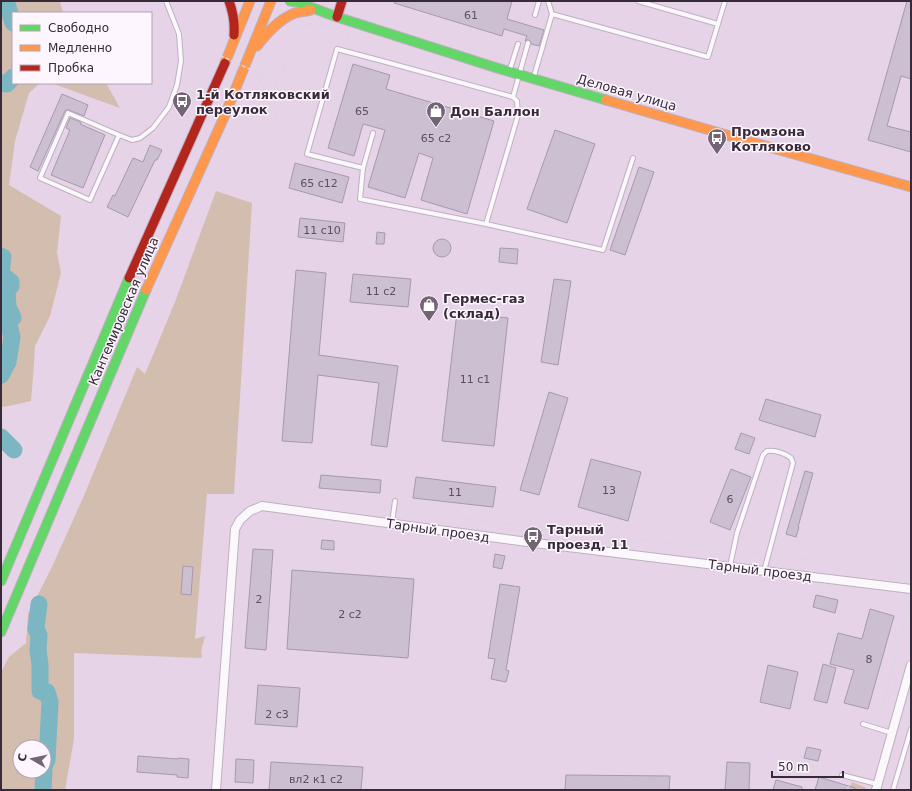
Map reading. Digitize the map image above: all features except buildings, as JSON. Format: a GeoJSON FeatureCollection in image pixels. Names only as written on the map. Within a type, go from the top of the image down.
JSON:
{"type":"FeatureCollection","features":[{"type":"Feature","properties":{"kind":"main road"},"geometry":{"type":"LineString","coordinates":[[229,1],[234,16],[235,28],[231,49]]}},
{"type":"Feature","properties":{"kind":"main road","name":"Кантемировская улица"},"geometry":{"type":"LineString","coordinates":[[1,581],[133,268],[231,49],[250,1]]}},
{"type":"Feature","properties":{"kind":"main road","name":"Кантемировская улица"},"geometry":{"type":"LineString","coordinates":[[1,632],[153,273],[225,115],[271,1]]}},
{"type":"Feature","properties":{"kind":"main road"},"geometry":{"type":"LineString","coordinates":[[281,1],[337,17]]}},
{"type":"Feature","properties":{"kind":"main road"},"geometry":{"type":"LineString","coordinates":[[294,1],[337,17]]}},
{"type":"Feature","properties":{"kind":"main road"},"geometry":{"type":"LineString","coordinates":[[337,17],[342,1]]}},
{"type":"Feature","properties":{"kind":"main road"},"geometry":{"type":"LineString","coordinates":[[248,57],[267,34],[282,20],[295,14],[311,10]]}},
{"type":"Feature","properties":{"kind":"main road","name":"Деловая улица"},"geometry":{"type":"LineString","coordinates":[[337,17],[509,72],[911,187]]}},
{"type":"Feature","properties":{"kind":"street","name":"Тарный проезд"},"geometry":{"type":"LineString","coordinates":[[216,790],[235,529],[240,520],[250,511],[262,506],[535,543],[911,589]]}},
{"type":"Feature","properties":{"kind":"street"},"geometry":{"type":"LineString","coordinates":[[876,787],[911,665]]}},
{"type":"Feature","properties":{"kind":"lane"},"geometry":{"type":"LineString","coordinates":[[119,135],[90,200],[40,178],[68,113],[132,140],[140,138],[153,128],[169,107],[177,85],[181,61],[179,34],[166,1]]}},
{"type":"Feature","properties":{"kind":"lane"},"geometry":{"type":"LineString","coordinates":[[535,15],[539,1]]}},
{"type":"Feature","properties":{"kind":"lane"},"geometry":{"type":"LineString","coordinates":[[533,79],[552,14],[548,1]]}},
{"type":"Feature","properties":{"kind":"lane"},"geometry":{"type":"LineString","coordinates":[[638,1],[718,24]]}},
{"type":"Feature","properties":{"kind":"lane"},"geometry":{"type":"LineString","coordinates":[[552,14],[708,57],[725,1]]}},
{"type":"Feature","properties":{"kind":"lane"},"geometry":{"type":"LineString","coordinates":[[513,97],[528,43]]}},
{"type":"Feature","properties":{"kind":"lane"},"geometry":{"type":"LineString","coordinates":[[509,72],[518,44]]}},
{"type":"Feature","properties":{"kind":"lane"},"geometry":{"type":"LineString","coordinates":[[363,168],[306,154],[337,49],[513,97],[517,101],[518,115],[486,224]]}},
{"type":"Feature","properties":{"kind":"lane"},"geometry":{"type":"LineString","coordinates":[[373,133],[363,168],[360,199],[486,224],[603,250],[633,158]]}},
{"type":"Feature","properties":{"kind":"lane"},"geometry":{"type":"LineString","coordinates":[[730,566],[737,533],[763,455],[767,451],[773,451],[791,458],[792,463],[764,571]]}},
{"type":"Feature","properties":{"kind":"lane"},"geometry":{"type":"LineString","coordinates":[[392,524],[395,501]]}},
{"type":"Feature","properties":{"kind":"lane"},"geometry":{"type":"LineString","coordinates":[[863,724],[892,733]]}},
{"type":"Feature","properties":{"kind":"lane"},"geometry":{"type":"LineString","coordinates":[[893,790],[911,729]]}},
{"type":"Feature","properties":{"kind":"lane"},"geometry":{"type":"LineString","coordinates":[[842,776],[876,787]]}},
{"type":"Feature","properties":{"kind":"path"},"geometry":{"type":"LineString","coordinates":[[344,50],[353,22]]}},
{"type":"Feature","properties":{"kind":"path"},"geometry":{"type":"LineString","coordinates":[[283,71],[302,26],[322,25],[336,29]]}},
{"type":"Feature","properties":{"kind":"path"},"geometry":{"type":"LineString","coordinates":[[497,68],[505,41]]}},
{"type":"Feature","properties":{"kind":"path"},"geometry":{"type":"LineString","coordinates":[[193,95],[212,52],[276,81],[262,124]]}},
{"type":"Feature","properties":{"kind":"path"},"geometry":{"type":"LineString","coordinates":[[330,123],[352,52]]}},
{"type":"Feature","properties":{"kind":"path"},"geometry":{"type":"LineString","coordinates":[[234,138],[267,65],[292,74],[272,127],[244,117]]}},
{"type":"Feature","properties":{"kind":"path"},"geometry":{"type":"LineString","coordinates":[[394,510],[911,572]]}},
{"type":"Feature","properties":{"kind":"path"},"geometry":{"type":"LineString","coordinates":[[847,790],[864,737],[876,728],[911,598]]}},
{"type":"Feature","properties":{"kind":"path"},"geometry":{"type":"LineString","coordinates":[[909,635],[911,626]]}},
{"type":"Feature","properties":{"kind":"path"},"geometry":{"type":"LineString","coordinates":[[885,694],[898,684],[893,668]]}},
{"type":"Feature","properties":{"kind":"shaded area"},"geometry":{"type":"Polygon","coordinates":[[[1,1],[60,1],[63,12],[12,12],[12,84],[39,84],[29,93],[15,141],[9,185],[61,216],[57,253],[61,273],[50,316],[35,346],[31,401],[4,407],[1,406],[1,1]]]}},
{"type":"Feature","properties":{"kind":"shaded area"},"geometry":{"type":"Polygon","coordinates":[[[54,84],[107,84],[120,108],[54,84]]]}},
{"type":"Feature","properties":{"kind":"shaded area"},"geometry":{"type":"Polygon","coordinates":[[[216,191],[252,203],[234,494],[207,494],[195,639],[205,636],[201,651],[202,658],[74,653],[74,739],[65,790],[1,790],[1,672],[9,657],[26,643],[28,614],[51,569],[83,498],[137,367],[145,374],[175,302],[216,191]]]}},
{"type":"Feature","properties":{"kind":"shaded area"},"geometry":{"type":"Polygon","coordinates":[[[852,782],[864,787],[868,790],[849,790],[852,782]]]}},
{"type":"Feature","properties":{"kind":"waterway"},"geometry":{"type":"LineString","coordinates":[[6,1],[12,20]]}},
{"type":"Feature","properties":{"kind":"waterway"},"geometry":{"type":"LineString","coordinates":[[1,83],[7,84],[12,78]]}},
{"type":"Feature","properties":{"kind":"waterway"},"geometry":{"type":"LineString","coordinates":[[1,256],[3,257],[1,274],[11,282],[11,286],[7,289],[8,308],[13,318],[8,320],[12,337],[8,362],[1,375]]}},
{"type":"Feature","properties":{"kind":"waterway"},"geometry":{"type":"LineString","coordinates":[[1,437],[14,450]]}},
{"type":"Feature","properties":{"kind":"waterway"},"geometry":{"type":"LineString","coordinates":[[39,604],[36,629],[39,635],[38,650],[40,665],[40,691],[47,692],[50,702],[48,739]]}},
{"type":"Feature","properties":{"kind":"waterway"},"geometry":{"type":"LineString","coordinates":[[43,790],[44,779]]}},
{"type":"Feature","properties":{"kind":"traffic: fast"},"geometry":{"type":"LineString","coordinates":[[290,1],[297,2],[337,17],[497,68],[606,100]]}},
{"type":"Feature","properties":{"kind":"traffic: fast"},"geometry":{"type":"LineString","coordinates":[[1,581],[129,278]]}},
{"type":"Feature","properties":{"kind":"traffic: fast"},"geometry":{"type":"LineString","coordinates":[[1,632],[146,290]]}},
{"type":"Feature","properties":{"kind":"traffic: slow"},"geometry":{"type":"LineString","coordinates":[[225,63],[250,1]]}},
{"type":"Feature","properties":{"kind":"traffic: slow"},"geometry":{"type":"LineString","coordinates":[[146,290],[225,115],[271,1]]}},
{"type":"Feature","properties":{"kind":"traffic: slow"},"geometry":{"type":"LineString","coordinates":[[257,46],[269,31],[284,19],[295,13],[311,10]]}},
{"type":"Feature","properties":{"kind":"traffic: slow"},"geometry":{"type":"LineString","coordinates":[[606,100],[911,187]]}},
{"type":"Feature","properties":{"kind":"traffic: jam"},"geometry":{"type":"LineString","coordinates":[[229,1],[232,9],[234,35]]}},
{"type":"Feature","properties":{"kind":"traffic: jam"},"geometry":{"type":"LineString","coordinates":[[337,17],[342,1]]}},
{"type":"Feature","properties":{"kind":"traffic: jam"},"geometry":{"type":"LineString","coordinates":[[129,278],[225,63]]}},
{"type":"Feature","properties":{"kind":"place","name":"1-й Котляковский переулок"},"geometry":{"type":"Point","coordinates":[182,118]}},
{"type":"Feature","properties":{"kind":"place","name":"Дон Баллон"},"geometry":{"type":"Point","coordinates":[436,128]}},
{"type":"Feature","properties":{"kind":"place","name":"Промзона Котляково"},"geometry":{"type":"Point","coordinates":[717,155]}},
{"type":"Feature","properties":{"kind":"place","name":"Гермес-газ (склад)"},"geometry":{"type":"Point","coordinates":[429,322]}},
{"type":"Feature","properties":{"kind":"place","name":"Тарный проезд, 11"},"geometry":{"type":"Point","coordinates":[533,553]}}]}
